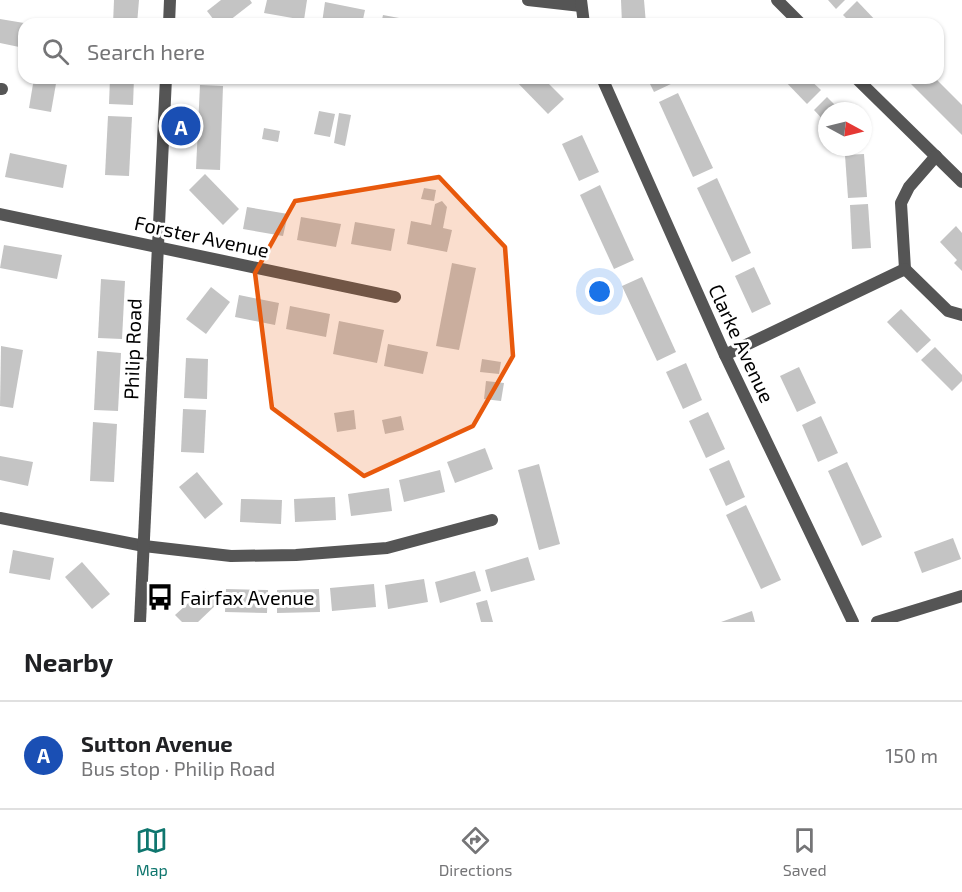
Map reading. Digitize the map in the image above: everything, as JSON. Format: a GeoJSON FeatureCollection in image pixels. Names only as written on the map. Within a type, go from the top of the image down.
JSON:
{"type":"FeatureCollection","features":[{"type":"Feature","properties":{"kind":"street"},"geometry":{"type":"LineString","coordinates":[[169,18],[170,0]]}},
{"type":"Feature","properties":{"kind":"street"},"geometry":{"type":"LineString","coordinates":[[528,0],[581,3],[583,18]]}},
{"type":"Feature","properties":{"kind":"street"},"geometry":{"type":"LineString","coordinates":[[777,0],[795,18]]}},
{"type":"Feature","properties":{"kind":"street","name":"Philip Road"},"geometry":{"type":"LineString","coordinates":[[140,622],[156,246],[166,84]]}},
{"type":"Feature","properties":{"kind":"street","name":"Clarke Avenue"},"geometry":{"type":"LineString","coordinates":[[605,84],[725,355],[854,622]]}},
{"type":"Feature","properties":{"kind":"street"},"geometry":{"type":"LineString","coordinates":[[862,84],[962,182]]}},
{"type":"Feature","properties":{"kind":"street"},"geometry":{"type":"LineString","coordinates":[[936,156],[909,187],[901,203],[905,269],[948,311],[962,315]]}},
{"type":"Feature","properties":{"kind":"street","name":"Forster Avenue"},"geometry":{"type":"LineString","coordinates":[[0,214],[395,297]]}},
{"type":"Feature","properties":{"kind":"street"},"geometry":{"type":"LineString","coordinates":[[725,355],[905,269]]}},
{"type":"Feature","properties":{"kind":"street"},"geometry":{"type":"LineString","coordinates":[[0,518],[144,546],[231,556],[296,555],[387,548],[492,520]]}},
{"type":"Feature","properties":{"kind":"street"},"geometry":{"type":"LineString","coordinates":[[877,622],[962,596]]}},
{"type":"Feature","properties":{"kind":"highlighted area"},"geometry":{"type":"Polygon","coordinates":[[[439,177],[505,247],[513,356],[473,426],[364,476],[272,408],[255,273],[295,201],[439,177]]]}},
{"type":"Feature","properties":{"kind":"building"},"geometry":{"type":"Polygon","coordinates":[[[114,0],[139,0],[138,18],[113,18],[114,0]]]}},
{"type":"Feature","properties":{"kind":"building"},"geometry":{"type":"Polygon","coordinates":[[[221,0],[250,0],[252,3],[233,18],[212,18],[207,11],[221,0]]]}},
{"type":"Feature","properties":{"kind":"building"},"geometry":{"type":"Polygon","coordinates":[[[267,0],[307,0],[304,18],[264,13],[267,0]]]}},
{"type":"Feature","properties":{"kind":"building"},"geometry":{"type":"Polygon","coordinates":[[[621,0],[644,0],[646,18],[622,18],[621,0]]]}},
{"type":"Feature","properties":{"kind":"building"},"geometry":{"type":"Polygon","coordinates":[[[828,0],[845,0],[836,9],[828,0]]]}},
{"type":"Feature","properties":{"kind":"building"},"geometry":{"type":"Polygon","coordinates":[[[857,1],[873,18],[846,18],[843,15],[857,1]]]}},
{"type":"Feature","properties":{"kind":"building"},"geometry":{"type":"Polygon","coordinates":[[[325,2],[365,10],[363,18],[323,18],[325,2]]]}},
{"type":"Feature","properties":{"kind":"building"},"geometry":{"type":"Polygon","coordinates":[[[383,15],[399,18],[382,18],[383,15]]]}},
{"type":"Feature","properties":{"kind":"building"},"geometry":{"type":"Polygon","coordinates":[[[0,19],[18,22],[18,47],[0,43],[0,19]]]}},
{"type":"Feature","properties":{"kind":"building"},"geometry":{"type":"Polygon","coordinates":[[[33,84],[56,84],[51,112],[29,108],[33,84]]]}},
{"type":"Feature","properties":{"kind":"building"},"geometry":{"type":"Polygon","coordinates":[[[110,84],[134,84],[133,105],[109,104],[110,84]]]}},
{"type":"Feature","properties":{"kind":"building"},"geometry":{"type":"Polygon","coordinates":[[[519,84],[549,84],[564,99],[548,114],[519,84]]]}},
{"type":"Feature","properties":{"kind":"building"},"geometry":{"type":"Polygon","coordinates":[[[650,84],[671,84],[654,92],[650,84]]]}},
{"type":"Feature","properties":{"kind":"building"},"geometry":{"type":"Polygon","coordinates":[[[788,84],[814,84],[821,90],[807,104],[788,84]]]}},
{"type":"Feature","properties":{"kind":"building"},"geometry":{"type":"Polygon","coordinates":[[[911,84],[941,84],[962,105],[962,135],[911,84]]]}},
{"type":"Feature","properties":{"kind":"building"},"geometry":{"type":"Polygon","coordinates":[[[200,85],[223,86],[220,170],[196,169],[200,85]]]}},
{"type":"Feature","properties":{"kind":"building"},"geometry":{"type":"Polygon","coordinates":[[[678,93],[713,168],[693,177],[659,102],[678,93]]]}},
{"type":"Feature","properties":{"kind":"building"},"geometry":{"type":"Polygon","coordinates":[[[827,97],[832,102],[822,102],[827,97]]]}},
{"type":"Feature","properties":{"kind":"building"},"geometry":{"type":"Polygon","coordinates":[[[319,111],[335,114],[330,137],[314,134],[319,111]]]}},
{"type":"Feature","properties":{"kind":"building"},"geometry":{"type":"Polygon","coordinates":[[[339,113],[351,115],[345,146],[334,143],[339,113]]]}},
{"type":"Feature","properties":{"kind":"building"},"geometry":{"type":"Polygon","coordinates":[[[108,116],[132,117],[129,176],[105,175],[108,116]]]}},
{"type":"Feature","properties":{"kind":"building"},"geometry":{"type":"Polygon","coordinates":[[[264,128],[280,131],[278,142],[262,139],[264,128]]]}},
{"type":"Feature","properties":{"kind":"building"},"geometry":{"type":"Polygon","coordinates":[[[582,135],[599,172],[579,181],[562,144],[582,135]]]}},
{"type":"Feature","properties":{"kind":"building"},"geometry":{"type":"Polygon","coordinates":[[[10,153],[67,165],[63,188],[5,177],[10,153]]]}},
{"type":"Feature","properties":{"kind":"building"},"geometry":{"type":"Polygon","coordinates":[[[845,156],[864,156],[867,197],[848,198],[845,156]]]}},
{"type":"Feature","properties":{"kind":"building"},"geometry":{"type":"Polygon","coordinates":[[[205,174],[239,209],[223,225],[189,190],[205,174]]]}},
{"type":"Feature","properties":{"kind":"building"},"geometry":{"type":"Polygon","coordinates":[[[717,178],[751,253],[732,262],[697,188],[717,178]]]}},
{"type":"Feature","properties":{"kind":"building"},"geometry":{"type":"Polygon","coordinates":[[[600,185],[634,260],[614,269],[580,195],[600,185]]]}},
{"type":"Feature","properties":{"kind":"building"},"geometry":{"type":"Polygon","coordinates":[[[424,188],[436,190],[434,201],[421,199],[424,188]]]}},
{"type":"Feature","properties":{"kind":"building"},"geometry":{"type":"Polygon","coordinates":[[[442,201],[447,207],[443,228],[452,230],[447,252],[407,244],[411,221],[431,225],[435,204],[442,201]]]}},
{"type":"Feature","properties":{"kind":"building"},"geometry":{"type":"Polygon","coordinates":[[[868,204],[871,248],[852,249],[850,205],[868,204]]]}},
{"type":"Feature","properties":{"kind":"building"},"geometry":{"type":"Polygon","coordinates":[[[247,207],[288,214],[283,236],[243,229],[247,207]]]}},
{"type":"Feature","properties":{"kind":"building"},"geometry":{"type":"Polygon","coordinates":[[[301,217],[341,224],[336,247],[297,240],[301,217]]]}},
{"type":"Feature","properties":{"kind":"building"},"geometry":{"type":"Polygon","coordinates":[[[355,222],[395,229],[391,251],[351,244],[355,222]]]}},
{"type":"Feature","properties":{"kind":"building"},"geometry":{"type":"Polygon","coordinates":[[[956,226],[962,233],[962,271],[954,263],[957,260],[940,242],[956,226]]]}},
{"type":"Feature","properties":{"kind":"building"},"geometry":{"type":"Polygon","coordinates":[[[4,245],[62,255],[57,279],[0,268],[4,245]]]}},
{"type":"Feature","properties":{"kind":"building"},"geometry":{"type":"Polygon","coordinates":[[[452,263],[476,268],[459,350],[436,346],[452,263]]]}},
{"type":"Feature","properties":{"kind":"building"},"geometry":{"type":"Polygon","coordinates":[[[754,267],[771,304],[752,313],[735,276],[754,267]]]}},
{"type":"Feature","properties":{"kind":"building"},"geometry":{"type":"Polygon","coordinates":[[[642,277],[676,352],[657,361],[622,286],[642,277]]]}},
{"type":"Feature","properties":{"kind":"building"},"geometry":{"type":"Polygon","coordinates":[[[101,279],[125,281],[122,339],[98,338],[101,279]]]}},
{"type":"Feature","properties":{"kind":"building"},"geometry":{"type":"Polygon","coordinates":[[[211,287],[230,302],[206,334],[186,319],[211,287]]]}},
{"type":"Feature","properties":{"kind":"building"},"geometry":{"type":"Polygon","coordinates":[[[239,295],[279,303],[275,325],[235,317],[239,295]]]}},
{"type":"Feature","properties":{"kind":"building"},"geometry":{"type":"Polygon","coordinates":[[[290,306],[330,314],[326,337],[286,329],[290,306]]]}},
{"type":"Feature","properties":{"kind":"building"},"geometry":{"type":"Polygon","coordinates":[[[901,309],[931,340],[917,353],[887,322],[901,309]]]}},
{"type":"Feature","properties":{"kind":"building"},"geometry":{"type":"Polygon","coordinates":[[[339,321],[384,330],[377,363],[333,354],[339,321]]]}},
{"type":"Feature","properties":{"kind":"building"},"geometry":{"type":"Polygon","coordinates":[[[388,344],[428,352],[423,374],[384,366],[388,344]]]}},
{"type":"Feature","properties":{"kind":"building"},"geometry":{"type":"Polygon","coordinates":[[[1,346],[23,350],[13,408],[0,406],[1,346]]]}},
{"type":"Feature","properties":{"kind":"building"},"geometry":{"type":"Polygon","coordinates":[[[935,347],[962,375],[962,381],[952,391],[921,360],[935,347]]]}},
{"type":"Feature","properties":{"kind":"building"},"geometry":{"type":"Polygon","coordinates":[[[97,351],[121,353],[118,411],[94,410],[97,351]]]}},
{"type":"Feature","properties":{"kind":"building"},"geometry":{"type":"Polygon","coordinates":[[[186,358],[208,359],[207,399],[184,398],[186,358]]]}},
{"type":"Feature","properties":{"kind":"building"},"geometry":{"type":"Polygon","coordinates":[[[482,359],[501,362],[499,374],[480,372],[482,359]]]}},
{"type":"Feature","properties":{"kind":"building"},"geometry":{"type":"Polygon","coordinates":[[[686,363],[702,400],[683,409],[666,372],[686,363]]]}},
{"type":"Feature","properties":{"kind":"building"},"geometry":{"type":"Polygon","coordinates":[[[799,367],[816,403],[797,412],[780,376],[799,367]]]}},
{"type":"Feature","properties":{"kind":"building"},"geometry":{"type":"Polygon","coordinates":[[[486,381],[504,383],[501,401],[484,399],[486,381]]]}},
{"type":"Feature","properties":{"kind":"building"},"geometry":{"type":"Polygon","coordinates":[[[183,409],[206,410],[204,453],[181,452],[183,409]]]}},
{"type":"Feature","properties":{"kind":"building"},"geometry":{"type":"Polygon","coordinates":[[[354,410],[356,429],[337,432],[334,413],[354,410]]]}},
{"type":"Feature","properties":{"kind":"building"},"geometry":{"type":"Polygon","coordinates":[[[708,412],[725,449],[706,458],[689,421],[708,412]]]}},
{"type":"Feature","properties":{"kind":"building"},"geometry":{"type":"Polygon","coordinates":[[[401,416],[404,430],[385,434],[382,420],[401,416]]]}},
{"type":"Feature","properties":{"kind":"building"},"geometry":{"type":"Polygon","coordinates":[[[821,416],[838,453],[818,462],[802,425],[821,416]]]}},
{"type":"Feature","properties":{"kind":"building"},"geometry":{"type":"Polygon","coordinates":[[[93,422],[117,424],[114,482],[90,481],[93,422]]]}},
{"type":"Feature","properties":{"kind":"building"},"geometry":{"type":"Polygon","coordinates":[[[485,448],[493,469],[455,483],[447,462],[485,448]]]}},
{"type":"Feature","properties":{"kind":"building"},"geometry":{"type":"Polygon","coordinates":[[[0,456],[33,462],[28,486],[0,480],[0,456]]]}},
{"type":"Feature","properties":{"kind":"building"},"geometry":{"type":"Polygon","coordinates":[[[729,460],[745,497],[726,506],[709,469],[729,460]]]}},
{"type":"Feature","properties":{"kind":"building"},"geometry":{"type":"Polygon","coordinates":[[[847,462],[882,537],[862,546],[828,471],[847,462]]]}},
{"type":"Feature","properties":{"kind":"building"},"geometry":{"type":"Polygon","coordinates":[[[539,464],[560,544],[539,550],[518,470],[539,464]]]}},
{"type":"Feature","properties":{"kind":"building"},"geometry":{"type":"Polygon","coordinates":[[[440,470],[445,492],[404,502],[399,480],[440,470]]]}},
{"type":"Feature","properties":{"kind":"building"},"geometry":{"type":"Polygon","coordinates":[[[197,472],[223,504],[205,519],[179,487],[197,472]]]}},
{"type":"Feature","properties":{"kind":"building"},"geometry":{"type":"Polygon","coordinates":[[[389,488],[392,511],[351,516],[348,494],[389,488]]]}},
{"type":"Feature","properties":{"kind":"building"},"geometry":{"type":"Polygon","coordinates":[[[335,497],[336,520],[295,522],[294,499],[335,497]]]}},
{"type":"Feature","properties":{"kind":"building"},"geometry":{"type":"Polygon","coordinates":[[[241,499],[282,500],[281,524],[240,522],[241,499]]]}},
{"type":"Feature","properties":{"kind":"building"},"geometry":{"type":"Polygon","coordinates":[[[746,505],[781,580],[761,589],[726,515],[746,505]]]}},
{"type":"Feature","properties":{"kind":"building"},"geometry":{"type":"Polygon","coordinates":[[[953,538],[961,559],[922,573],[914,552],[953,538]]]}},
{"type":"Feature","properties":{"kind":"building"},"geometry":{"type":"Polygon","coordinates":[[[13,550],[54,558],[50,580],[9,573],[13,550]]]}},
{"type":"Feature","properties":{"kind":"building"},"geometry":{"type":"Polygon","coordinates":[[[528,557],[535,580],[491,592],[485,570],[528,557]]]}},
{"type":"Feature","properties":{"kind":"building"},"geometry":{"type":"Polygon","coordinates":[[[82,562],[110,594],[92,609],[65,577],[82,562]]]}},
{"type":"Feature","properties":{"kind":"building"},"geometry":{"type":"Polygon","coordinates":[[[475,571],[481,591],[440,603],[435,582],[475,571]]]}},
{"type":"Feature","properties":{"kind":"building"},"geometry":{"type":"Polygon","coordinates":[[[424,579],[428,602],[388,609],[385,585],[424,579]]]}},
{"type":"Feature","properties":{"kind":"building"},"geometry":{"type":"Polygon","coordinates":[[[374,584],[376,607],[332,611],[330,588],[374,584]]]}},
{"type":"Feature","properties":{"kind":"building"},"geometry":{"type":"Polygon","coordinates":[[[205,588],[219,602],[198,622],[182,622],[175,615],[205,588]]]}},
{"type":"Feature","properties":{"kind":"building"},"geometry":{"type":"Polygon","coordinates":[[[226,589],[268,590],[267,613],[225,612],[226,589]]]}},
{"type":"Feature","properties":{"kind":"building"},"geometry":{"type":"Polygon","coordinates":[[[319,589],[320,612],[277,613],[277,590],[319,589]]]}},
{"type":"Feature","properties":{"kind":"building"},"geometry":{"type":"Polygon","coordinates":[[[487,600],[493,622],[481,622],[476,603],[487,600]]]}},
{"type":"Feature","properties":{"kind":"building"},"geometry":{"type":"Polygon","coordinates":[[[752,611],[755,622],[721,622],[752,611]]]}},
{"type":"Feature","properties":{"kind":"place","name":"Sutton Avenue"},"geometry":{"type":"Point","coordinates":[181,126]}},
{"type":"Feature","properties":{"kind":"place","name":"Fairfax Avenue"},"geometry":{"type":"Point","coordinates":[160,597]}}]}
